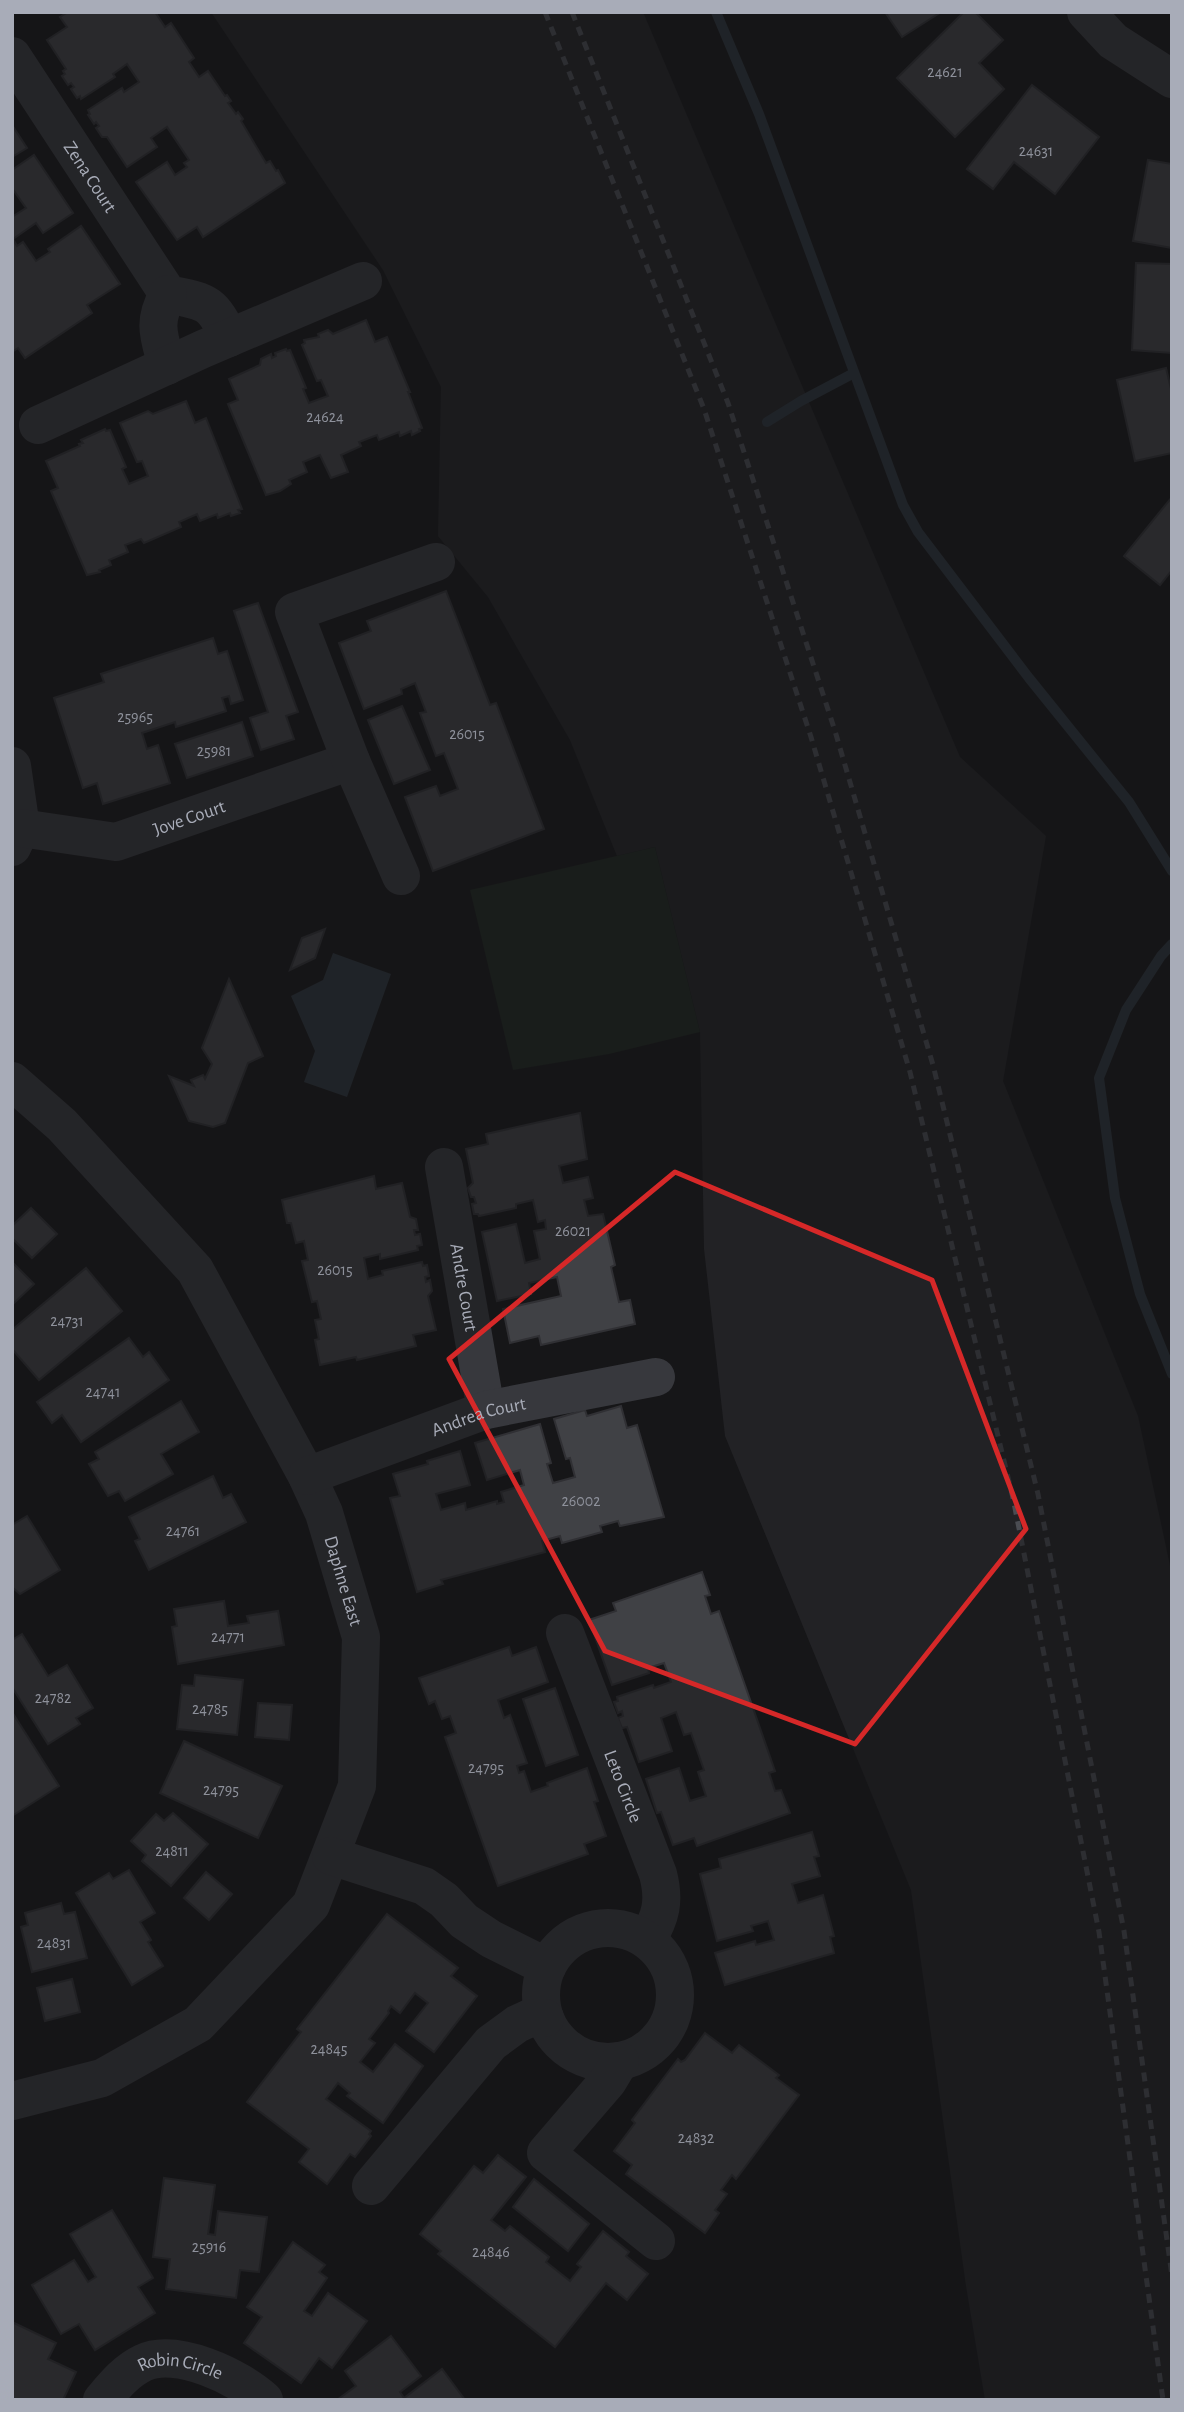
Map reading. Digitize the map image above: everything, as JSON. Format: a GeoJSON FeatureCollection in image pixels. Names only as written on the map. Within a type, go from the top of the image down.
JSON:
{"type":"FeatureCollection","features":[{"type":"Feature","properties":{"kind":"street"},"geometry":{"type":"LineString","coordinates":[[1086,12],[1113,41],[1172,79]]}},
{"type":"Feature","properties":{"kind":"street","name":"Zena Court"},"geometry":{"type":"LineString","coordinates":[[12,56],[168,294]]}},
{"type":"Feature","properties":{"kind":"street"},"geometry":{"type":"LineString","coordinates":[[38,425],[229,338],[363,281]]}},
{"type":"Feature","properties":{"kind":"street"},"geometry":{"type":"LineString","coordinates":[[167,366],[159,332],[158,312],[168,294],[198,300],[218,313],[229,338]]}},
{"type":"Feature","properties":{"kind":"street"},"geometry":{"type":"LineString","coordinates":[[401,876],[351,761],[294,612],[436,562]]}},
{"type":"Feature","properties":{"kind":"street","name":"Jove Court"},"geometry":{"type":"LineString","coordinates":[[17,838],[116,842],[351,761]]}},
{"type":"Feature","properties":{"kind":"street"},"geometry":{"type":"LineString","coordinates":[[12,766],[17,838]]}},
{"type":"Feature","properties":{"kind":"street","name":"Daphne East"},"geometry":{"type":"LineString","coordinates":[[12,1081],[62,1125],[195,1269],[307,1476],[324,1513],[361,1637],[357,1786],[311,1905],[198,2024],[102,2078],[12,2101]]}},
{"type":"Feature","properties":{"kind":"street","name":"Andre Court"},"geometry":{"type":"LineString","coordinates":[[444,1167],[486,1410]]}},
{"type":"Feature","properties":{"kind":"street","name":"Andrea Court"},"geometry":{"type":"LineString","coordinates":[[307,1476],[486,1410],[656,1377]]}},
{"type":"Feature","properties":{"kind":"street","name":"Leto Circle"},"geometry":{"type":"LineString","coordinates":[[565,1633],[658,1874],[662,1908],[647,1940]]}},
{"type":"Feature","properties":{"kind":"street"},"geometry":{"type":"LineString","coordinates":[[331,1856],[424,1886],[444,1900],[464,1921],[491,1939],[547,1967]]}},
{"type":"Feature","properties":{"kind":"street"},"geometry":{"type":"LineString","coordinates":[[610,1928],[630,1932],[647,1940],[663,1956],[673,1976],[676,1999],[671,2021],[659,2040],[641,2054],[620,2061],[601,2062],[583,2057],[567,2048],[554,2034],[545,2018],[542,2000],[542,1984],[547,1967],[558,1951],[573,1938],[610,1928]]}},
{"type":"Feature","properties":{"kind":"street"},"geometry":{"type":"LineString","coordinates":[[371,2186],[491,2043],[517,2024],[530,2018],[545,2018]]}},
{"type":"Feature","properties":{"kind":"street"},"geometry":{"type":"LineString","coordinates":[[620,2061],[608,2081],[545,2153],[656,2241]]}},
{"type":"Feature","properties":{"kind":"street","name":"Robin Circle"},"geometry":{"type":"LineString","coordinates":[[102,2400],[118,2380],[145,2362],[177,2358],[210,2367],[264,2400]]}},
{"type":"Feature","properties":{"kind":"highlighted area"},"geometry":{"type":"Polygon","coordinates":[[[675,1172],[932,1280],[1026,1529],[855,1744],[605,1651],[449,1359],[675,1172]]]}},
{"type":"Feature","properties":{"kind":"shaded area"},"geometry":{"type":"Polygon","coordinates":[[[211,12],[643,12],[960,757],[1046,836],[1003,1081],[1138,1416],[1172,1575],[1172,2400],[985,2400],[966,2286],[911,1890],[725,1436],[704,1249],[700,1032],[655,847],[617,856],[570,740],[488,597],[438,536],[441,387],[383,270],[211,12]]]}},
{"type":"Feature","properties":{"kind":"shaded area"},"geometry":{"type":"Polygon","coordinates":[[[655,847],[700,1032],[609,1054],[513,1070],[470,890],[655,847]]]}},
{"type":"Feature","properties":{"kind":"shaded area"},"geometry":{"type":"Polygon","coordinates":[[[333,953],[391,974],[347,1097],[304,1082],[315,1051],[291,996],[323,980],[333,953]]]}},
{"type":"Feature","properties":{"kind":"building"},"geometry":{"type":"Polygon","coordinates":[[[68,12],[155,12],[165,27],[171,23],[194,58],[189,62],[199,77],[208,71],[231,101],[228,103],[236,114],[238,112],[243,119],[241,121],[266,163],[270,161],[285,183],[203,237],[197,227],[177,240],[136,182],[167,162],[175,175],[187,167],[184,163],[189,160],[167,127],[151,138],[157,147],[127,167],[107,137],[102,137],[96,128],[99,126],[96,122],[94,124],[88,110],[122,88],[124,92],[139,82],[127,64],[113,74],[115,77],[81,99],[80,96],[77,98],[71,89],[74,87],[71,83],[68,85],[62,76],[66,69],[47,40],[67,27],[60,17],[68,12]]]}},
{"type":"Feature","properties":{"kind":"building"},"geometry":{"type":"Polygon","coordinates":[[[885,12],[941,12],[902,37],[885,12]]]}},
{"type":"Feature","properties":{"kind":"building"},"geometry":{"type":"Polygon","coordinates":[[[964,12],[975,12],[1003,40],[979,63],[1004,89],[955,137],[897,78],[964,12]]]}},
{"type":"Feature","properties":{"kind":"building"},"geometry":{"type":"Polygon","coordinates":[[[1032,85],[1099,137],[1055,194],[1014,162],[993,189],[967,169],[1032,85]]]}},
{"type":"Feature","properties":{"kind":"building"},"geometry":{"type":"Polygon","coordinates":[[[12,125],[27,148],[12,157],[12,125]]]}},
{"type":"Feature","properties":{"kind":"building"},"geometry":{"type":"Polygon","coordinates":[[[34,155],[73,213],[43,233],[36,223],[13,239],[17,246],[23,242],[36,261],[50,252],[48,249],[81,226],[120,284],[87,305],[92,313],[25,358],[18,348],[12,352],[12,217],[26,208],[12,188],[12,170],[34,155]]]}},
{"type":"Feature","properties":{"kind":"building"},"geometry":{"type":"Polygon","coordinates":[[[1148,160],[1172,164],[1172,248],[1133,241],[1148,160]]]}},
{"type":"Feature","properties":{"kind":"building"},"geometry":{"type":"Polygon","coordinates":[[[1136,263],[1172,264],[1172,353],[1132,350],[1136,263]]]}},
{"type":"Feature","properties":{"kind":"building"},"geometry":{"type":"Polygon","coordinates":[[[366,320],[375,342],[387,337],[422,428],[412,435],[411,431],[400,436],[399,432],[379,440],[377,435],[359,442],[361,446],[341,455],[348,472],[331,478],[320,455],[303,462],[307,472],[289,480],[291,484],[280,491],[266,495],[228,404],[238,400],[229,379],[260,365],[261,359],[271,354],[272,358],[276,356],[275,353],[286,349],[290,350],[306,388],[303,389],[309,403],[328,396],[321,380],[317,381],[302,345],[304,340],[319,337],[318,334],[328,330],[333,334],[366,320]]]}},
{"type":"Feature","properties":{"kind":"building"},"geometry":{"type":"Polygon","coordinates":[[[1166,368],[1172,393],[1172,453],[1135,461],[1117,380],[1166,368]]]}},
{"type":"Feature","properties":{"kind":"building"},"geometry":{"type":"Polygon","coordinates":[[[186,401],[195,423],[206,418],[242,509],[238,510],[240,513],[231,516],[230,513],[218,518],[217,514],[200,521],[197,514],[179,522],[181,527],[144,543],[141,539],[125,545],[128,552],[109,560],[111,565],[99,570],[100,572],[87,575],[51,491],[58,488],[46,461],[80,446],[79,444],[83,443],[81,440],[105,429],[110,430],[126,467],[122,469],[129,484],[148,476],[142,461],[137,462],[120,423],[148,411],[153,414],[186,401]]]}},
{"type":"Feature","properties":{"kind":"building"},"geometry":{"type":"Polygon","coordinates":[[[1172,497],[1172,570],[1160,585],[1124,556],[1172,497]]]}},
{"type":"Feature","properties":{"kind":"building"},"geometry":{"type":"Polygon","coordinates":[[[446,591],[490,705],[496,703],[544,829],[433,871],[405,797],[436,786],[440,796],[458,789],[444,753],[436,756],[420,713],[426,712],[415,683],[401,689],[402,694],[364,709],[339,643],[371,631],[367,621],[446,591]]]}},
{"type":"Feature","properties":{"kind":"building"},"geometry":{"type":"Polygon","coordinates":[[[258,603],[298,712],[286,716],[294,739],[261,750],[250,718],[268,712],[234,611],[258,603]]]}},
{"type":"Feature","properties":{"kind":"building"},"geometry":{"type":"Polygon","coordinates":[[[213,638],[218,654],[227,651],[243,700],[231,704],[229,696],[222,698],[226,711],[176,727],[175,722],[142,733],[147,749],[158,745],[170,783],[103,804],[97,783],[83,788],[54,698],[104,682],[101,674],[213,638]]]}},
{"type":"Feature","properties":{"kind":"building"},"geometry":{"type":"Polygon","coordinates":[[[402,706],[430,770],[394,784],[368,720],[402,706]]]}},
{"type":"Feature","properties":{"kind":"building"},"geometry":{"type":"Polygon","coordinates":[[[242,722],[253,756],[187,778],[175,744],[242,722]]]}},
{"type":"Feature","properties":{"kind":"building"},"geometry":{"type":"Polygon","coordinates":[[[325,929],[315,958],[290,970],[302,938],[325,929]]]}},
{"type":"Feature","properties":{"kind":"building"},"geometry":{"type":"Polygon","coordinates":[[[229,979],[263,1056],[248,1063],[225,1123],[213,1127],[189,1121],[169,1076],[194,1086],[191,1080],[203,1075],[205,1079],[212,1064],[202,1048],[229,979]]]}},
{"type":"Feature","properties":{"kind":"building"},"geometry":{"type":"Polygon","coordinates":[[[580,1113],[587,1159],[559,1166],[563,1183],[588,1177],[593,1198],[584,1200],[588,1216],[603,1214],[615,1265],[611,1267],[619,1302],[630,1300],[635,1324],[541,1345],[539,1336],[510,1343],[503,1309],[561,1296],[557,1277],[529,1283],[531,1294],[497,1301],[482,1232],[516,1224],[525,1263],[540,1259],[534,1231],[546,1229],[545,1220],[538,1222],[533,1200],[516,1204],[516,1208],[479,1216],[474,1214],[472,1204],[476,1203],[468,1188],[473,1183],[466,1149],[488,1144],[486,1134],[580,1113]]]}},
{"type":"Feature","properties":{"kind":"building"},"geometry":{"type":"Polygon","coordinates":[[[374,1176],[376,1189],[402,1183],[410,1217],[416,1219],[418,1230],[414,1230],[415,1235],[420,1234],[422,1245],[417,1246],[418,1250],[380,1259],[380,1254],[364,1258],[368,1279],[383,1275],[382,1271],[422,1262],[423,1266],[427,1265],[429,1276],[425,1277],[426,1282],[430,1280],[432,1291],[428,1296],[436,1330],[413,1335],[416,1346],[357,1360],[356,1357],[320,1365],[315,1340],[319,1339],[315,1320],[321,1319],[317,1301],[312,1302],[302,1261],[308,1260],[304,1241],[296,1243],[291,1223],[287,1223],[282,1200],[374,1176]]]}},
{"type":"Feature","properties":{"kind":"building"},"geometry":{"type":"Polygon","coordinates":[[[31,1208],[57,1234],[32,1258],[12,1238],[12,1226],[31,1208]]]}},
{"type":"Feature","properties":{"kind":"building"},"geometry":{"type":"Polygon","coordinates":[[[12,1262],[34,1284],[12,1305],[12,1262]]]}},
{"type":"Feature","properties":{"kind":"building"},"geometry":{"type":"Polygon","coordinates":[[[86,1268],[122,1311],[39,1380],[12,1349],[12,1330],[86,1268]]]}},
{"type":"Feature","properties":{"kind":"building"},"geometry":{"type":"Polygon","coordinates":[[[129,1338],[143,1357],[149,1352],[169,1380],[81,1442],[62,1415],[52,1423],[37,1402],[129,1338]]]}},
{"type":"Feature","properties":{"kind":"building"},"geometry":{"type":"Polygon","coordinates":[[[181,1401],[199,1432],[161,1454],[173,1474],[125,1501],[119,1491],[108,1496],[89,1464],[99,1459],[95,1452],[181,1401]]]}},
{"type":"Feature","properties":{"kind":"building"},"geometry":{"type":"Polygon","coordinates":[[[621,1406],[627,1428],[637,1425],[664,1517],[620,1526],[618,1521],[600,1526],[602,1532],[562,1543],[560,1536],[542,1541],[545,1552],[441,1580],[443,1584],[417,1592],[390,1498],[400,1496],[393,1474],[460,1451],[470,1485],[436,1494],[441,1510],[465,1503],[466,1510],[497,1501],[497,1504],[504,1502],[501,1492],[524,1485],[520,1470],[487,1480],[475,1443],[540,1424],[551,1463],[547,1464],[553,1483],[575,1477],[570,1458],[566,1459],[554,1419],[585,1410],[587,1416],[621,1406]]]}},
{"type":"Feature","properties":{"kind":"building"},"geometry":{"type":"Polygon","coordinates":[[[213,1476],[223,1498],[231,1494],[246,1522],[149,1570],[135,1541],[140,1539],[129,1517],[213,1476]]]}},
{"type":"Feature","properties":{"kind":"building"},"geometry":{"type":"Polygon","coordinates":[[[27,1516],[60,1570],[20,1594],[12,1587],[12,1525],[27,1516]]]}},
{"type":"Feature","properties":{"kind":"building"},"geometry":{"type":"Polygon","coordinates":[[[702,1572],[710,1595],[705,1596],[711,1614],[719,1611],[775,1771],[769,1773],[775,1791],[781,1790],[790,1813],[697,1846],[694,1838],[673,1845],[661,1812],[657,1813],[646,1779],[679,1768],[690,1801],[706,1796],[698,1772],[704,1770],[691,1733],[684,1735],[676,1712],[661,1718],[672,1751],[639,1762],[627,1727],[622,1728],[618,1718],[623,1716],[622,1711],[618,1713],[614,1702],[618,1701],[617,1697],[671,1682],[664,1663],[648,1668],[649,1673],[612,1685],[589,1620],[616,1611],[613,1603],[702,1572]]]}},
{"type":"Feature","properties":{"kind":"building"},"geometry":{"type":"Polygon","coordinates":[[[224,1601],[228,1626],[249,1623],[247,1616],[278,1611],[284,1645],[178,1664],[172,1627],[177,1626],[174,1609],[224,1601]]]}},
{"type":"Feature","properties":{"kind":"building"},"geometry":{"type":"Polygon","coordinates":[[[22,1634],[48,1676],[67,1665],[93,1708],[76,1718],[80,1724],[48,1744],[12,1687],[12,1640],[22,1634]]]}},
{"type":"Feature","properties":{"kind":"building"},"geometry":{"type":"Polygon","coordinates":[[[509,1647],[512,1656],[536,1647],[548,1682],[498,1700],[504,1718],[510,1715],[527,1763],[517,1766],[519,1773],[524,1771],[531,1792],[587,1768],[598,1801],[594,1802],[606,1836],[584,1844],[588,1854],[498,1886],[445,1737],[456,1733],[450,1716],[442,1719],[435,1701],[429,1704],[419,1678],[509,1647]]]}},
{"type":"Feature","properties":{"kind":"building"},"geometry":{"type":"Polygon","coordinates":[[[195,1675],[243,1680],[237,1735],[177,1729],[182,1685],[194,1686],[195,1675]]]}},
{"type":"Feature","properties":{"kind":"building"},"geometry":{"type":"Polygon","coordinates":[[[555,1688],[578,1755],[546,1766],[523,1699],[555,1688]]]}},
{"type":"Feature","properties":{"kind":"building"},"geometry":{"type":"Polygon","coordinates":[[[258,1703],[292,1705],[289,1740],[255,1737],[258,1703]]]}},
{"type":"Feature","properties":{"kind":"building"},"geometry":{"type":"Polygon","coordinates":[[[12,1712],[59,1786],[12,1816],[12,1712]]]}},
{"type":"Feature","properties":{"kind":"building"},"geometry":{"type":"Polygon","coordinates":[[[184,1741],[282,1786],[258,1838],[160,1793],[184,1741]]]}},
{"type":"Feature","properties":{"kind":"building"},"geometry":{"type":"Polygon","coordinates":[[[173,1813],[208,1844],[171,1886],[142,1861],[146,1855],[131,1841],[156,1814],[164,1821],[173,1813]]]}},
{"type":"Feature","properties":{"kind":"building"},"geometry":{"type":"Polygon","coordinates":[[[812,1832],[819,1856],[814,1857],[820,1876],[792,1884],[798,1903],[823,1895],[834,1936],[830,1937],[834,1953],[725,1985],[715,1953],[755,1941],[756,1945],[774,1940],[768,1921],[751,1926],[753,1931],[717,1941],[700,1874],[721,1868],[719,1859],[812,1832]]]}},
{"type":"Feature","properties":{"kind":"building"},"geometry":{"type":"Polygon","coordinates":[[[129,1870],[155,1913],[140,1922],[151,1940],[148,1942],[163,1966],[132,1985],[76,1893],[109,1873],[113,1879],[129,1870]]]}},
{"type":"Feature","properties":{"kind":"building"},"geometry":{"type":"Polygon","coordinates":[[[206,1872],[232,1894],[209,1920],[184,1898],[206,1872]]]}},
{"type":"Feature","properties":{"kind":"building"},"geometry":{"type":"Polygon","coordinates":[[[61,1903],[64,1914],[75,1912],[87,1958],[32,1972],[21,1927],[28,1925],[25,1913],[61,1903]]]}},
{"type":"Feature","properties":{"kind":"building"},"geometry":{"type":"Polygon","coordinates":[[[387,1914],[458,1968],[451,1976],[477,1996],[434,2052],[406,2031],[428,2003],[415,1993],[400,2013],[391,2006],[389,2013],[369,2039],[375,2043],[360,2062],[373,2072],[395,2044],[423,2066],[383,2123],[347,2096],[350,2093],[338,2083],[326,2099],[371,2131],[371,2136],[355,2157],[350,2154],[327,2184],[299,2162],[309,2149],[247,2102],[301,2032],[297,2029],[387,1914]]]}},
{"type":"Feature","properties":{"kind":"building"},"geometry":{"type":"Polygon","coordinates":[[[72,1979],[80,2012],[45,2021],[37,1988],[72,1979]]]}},
{"type":"Feature","properties":{"kind":"building"},"geometry":{"type":"Polygon","coordinates":[[[705,2033],[732,2053],[739,2045],[779,2075],[776,2078],[799,2095],[736,2179],[732,2175],[721,2190],[727,2194],[715,2210],[719,2213],[705,2233],[626,2174],[632,2165],[614,2151],[635,2123],[632,2120],[678,2059],[681,2062],[685,2060],[705,2033]]]}},
{"type":"Feature","properties":{"kind":"building"},"geometry":{"type":"Polygon","coordinates":[[[498,2155],[526,2177],[491,2220],[505,2231],[510,2226],[549,2257],[546,2262],[570,2281],[581,2267],[577,2264],[603,2231],[629,2252],[626,2256],[648,2274],[627,2300],[606,2283],[555,2347],[438,2254],[441,2251],[420,2234],[474,2166],[483,2173],[498,2155]]]}},
{"type":"Feature","properties":{"kind":"building"},"geometry":{"type":"Polygon","coordinates":[[[164,2178],[215,2185],[208,2234],[215,2235],[218,2211],[267,2217],[259,2272],[240,2270],[236,2298],[166,2289],[170,2259],[153,2257],[164,2178]]]}},
{"type":"Feature","properties":{"kind":"building"},"geometry":{"type":"Polygon","coordinates":[[[534,2179],[589,2224],[568,2251],[513,2207],[534,2179]]]}},
{"type":"Feature","properties":{"kind":"building"},"geometry":{"type":"Polygon","coordinates":[[[112,2210],[153,2278],[138,2287],[155,2313],[95,2350],[79,2324],[61,2334],[32,2285],[74,2260],[88,2282],[96,2277],[70,2234],[112,2210]]]}},
{"type":"Feature","properties":{"kind":"building"},"geometry":{"type":"Polygon","coordinates":[[[293,2242],[325,2265],[319,2272],[327,2278],[304,2311],[312,2316],[328,2293],[367,2321],[332,2368],[319,2358],[301,2383],[244,2343],[262,2317],[247,2307],[293,2242]]]}},
{"type":"Feature","properties":{"kind":"building"},"geometry":{"type":"Polygon","coordinates":[[[12,2322],[56,2343],[48,2359],[76,2372],[63,2400],[12,2400],[12,2322]]]}},
{"type":"Feature","properties":{"kind":"building"},"geometry":{"type":"Polygon","coordinates":[[[391,2336],[421,2376],[400,2392],[404,2398],[442,2369],[465,2400],[337,2400],[356,2386],[345,2371],[391,2336]]]}},
{"type":"Feature","properties":{"kind":"waterway"},"geometry":{"type":"LineString","coordinates":[[716,12],[759,114],[903,505],[918,532],[1029,678],[1129,802],[1172,871]]}},
{"type":"Feature","properties":{"kind":"waterway"},"geometry":{"type":"LineString","coordinates":[[767,422],[854,373]]}},
{"type":"Feature","properties":{"kind":"waterway"},"geometry":{"type":"LineString","coordinates":[[1172,944],[1161,956],[1126,1010],[1099,1078],[1115,1198],[1140,1294],[1172,1374]]}},
{"type":"Feature","properties":{"kind":"railway"},"geometry":{"type":"LineString","coordinates":[[545,12],[704,409],[811,737],[910,1072],[1013,1498],[1099,1932],[1163,2400]]}},
{"type":"Feature","properties":{"kind":"railway"},"geometry":{"type":"LineString","coordinates":[[572,12],[728,403],[835,731],[933,1065],[1038,1494],[1124,1931],[1172,2276]]}}]}
